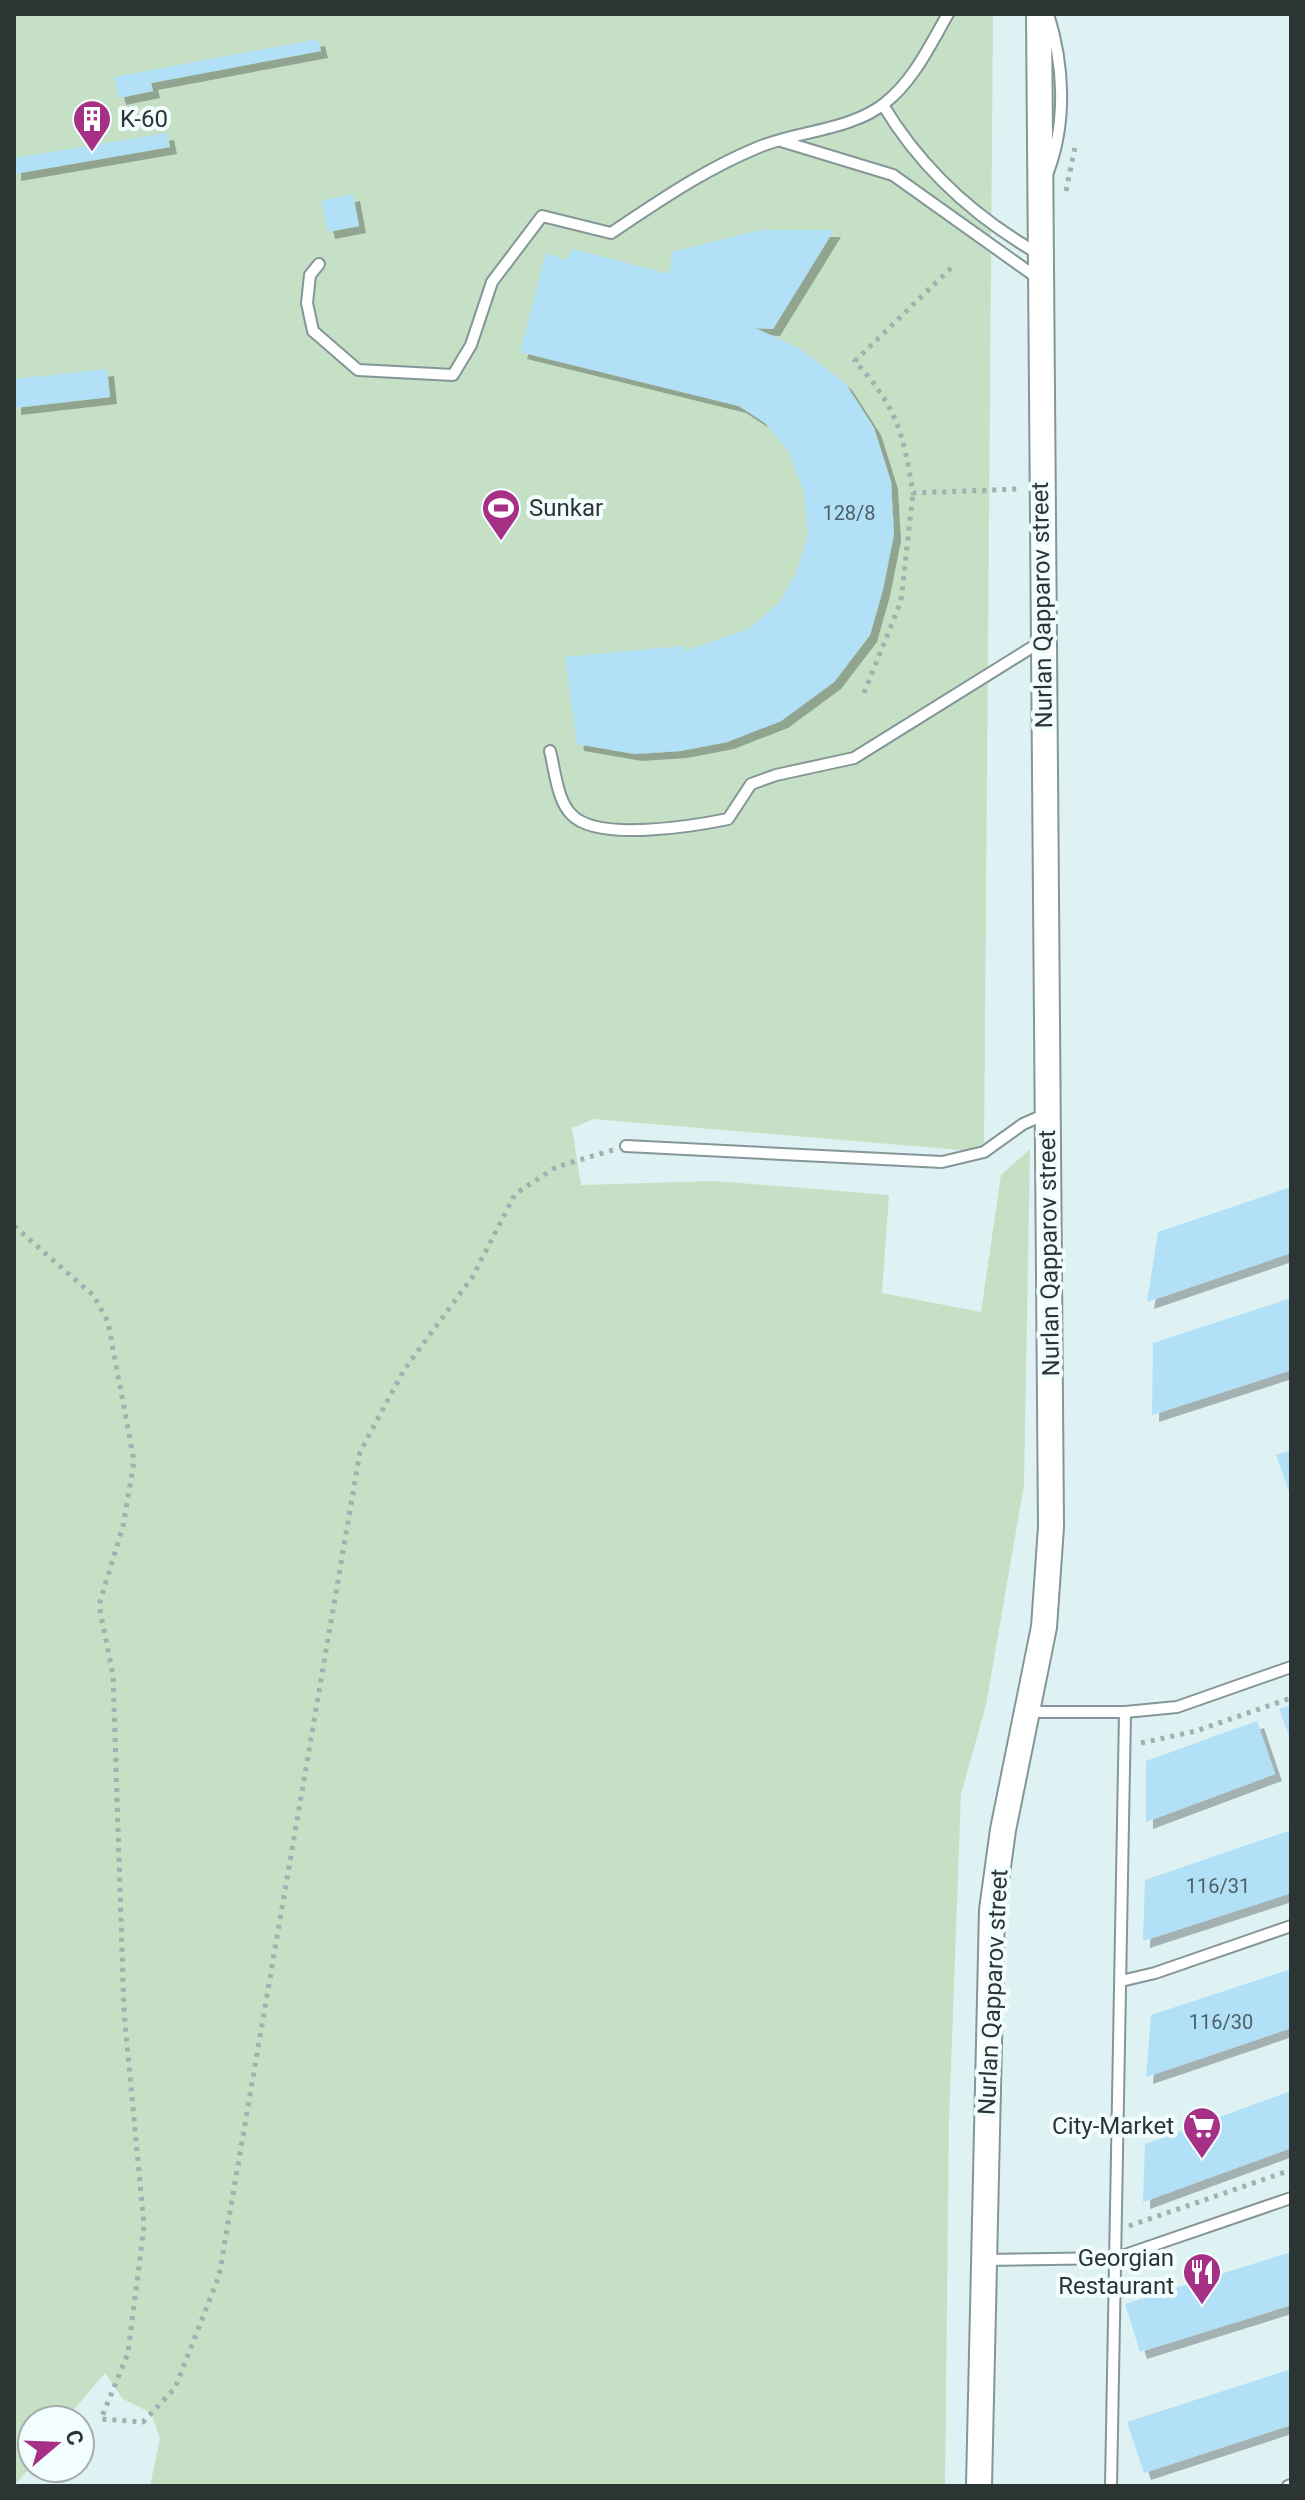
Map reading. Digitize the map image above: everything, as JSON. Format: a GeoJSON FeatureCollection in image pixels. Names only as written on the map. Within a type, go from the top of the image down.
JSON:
{"type":"FeatureCollection","features":[{"type":"Feature","properties":{"kind":"street","name":"Nurlan Qapparov street"},"geometry":{"type":"LineString","coordinates":[[979,2486],[992,1910],[1003,1830],[1044,1627],[1051,1527],[1039,14]]}},
{"type":"Feature","properties":{"kind":"lane"},"geometry":{"type":"LineString","coordinates":[[319,264],[310,275],[307,303],[313,331],[358,370],[453,375],[471,345],[492,282],[542,216],[611,233],[683,185],[761,146],[855,118],[883,105],[908,80],[948,14]]}},
{"type":"Feature","properties":{"kind":"lane"},"geometry":{"type":"LineString","coordinates":[[1039,195],[1058,145],[1060,54],[1048,14]]}},
{"type":"Feature","properties":{"kind":"lane"},"geometry":{"type":"LineString","coordinates":[[883,105],[913,153],[1039,266]]}},
{"type":"Feature","properties":{"kind":"lane"},"geometry":{"type":"LineString","coordinates":[[779,140],[893,175],[1039,266]]}},
{"type":"Feature","properties":{"kind":"lane"},"geometry":{"type":"LineString","coordinates":[[550,751],[565,806],[574,818],[594,826],[618,830],[728,819],[751,784],[776,775],[854,758],[1043,640]]}},
{"type":"Feature","properties":{"kind":"lane"},"geometry":{"type":"LineString","coordinates":[[626,1146],[942,1162],[984,1152],[1023,1124],[1046,1114]]}},
{"type":"Feature","properties":{"kind":"lane"},"geometry":{"type":"LineString","coordinates":[[1026,1712],[1125,1712],[1177,1707],[1291,1667]]}},
{"type":"Feature","properties":{"kind":"lane"},"geometry":{"type":"LineString","coordinates":[[1111,2486],[1125,1712]]}},
{"type":"Feature","properties":{"kind":"lane"},"geometry":{"type":"LineString","coordinates":[[1121,1981],[1155,1973],[1291,1926]]}},
{"type":"Feature","properties":{"kind":"lane"},"geometry":{"type":"LineString","coordinates":[[984,2260],[1116,2258],[1291,2198]]}},
{"type":"Feature","properties":{"kind":"path"},"geometry":{"type":"LineString","coordinates":[[864,693],[901,601],[913,493],[903,433],[872,381],[855,361],[951,268]]}},
{"type":"Feature","properties":{"kind":"path"},"geometry":{"type":"LineString","coordinates":[[913,493],[1041,488]]}},
{"type":"Feature","properties":{"kind":"path"},"geometry":{"type":"LineString","coordinates":[[14,1226],[94,1296],[108,1322],[134,1461],[123,1526],[99,1605],[113,1675],[124,2012],[144,2226],[128,2353],[101,2419],[143,2422],[175,2388],[219,2276],[360,1452],[404,1370],[473,1276],[515,1194],[556,1167],[626,1146]]}},
{"type":"Feature","properties":{"kind":"path"},"geometry":{"type":"LineString","coordinates":[[1125,1747],[1196,1731],[1291,1698]]}},
{"type":"Feature","properties":{"kind":"path"},"geometry":{"type":"LineString","coordinates":[[1117,2230],[1291,2170]]}},
{"type":"Feature","properties":{"kind":"green space"},"geometry":{"type":"Polygon","coordinates":[[[14,14],[993,14],[984,1152],[594,1119],[572,1128],[581,1185],[715,1181],[889,1195],[882,1293],[981,1312],[1001,1175],[1030,1149],[1024,1485],[986,1705],[961,1794],[949,2120],[945,2486],[150,2486],[160,2438],[151,2413],[123,2399],[105,2373],[79,2404],[16,2404],[14,2486],[14,14]]]}},
{"type":"Feature","properties":{"kind":"building"},"geometry":{"type":"Polygon","coordinates":[[[318,39],[321,51],[151,83],[153,91],[119,98],[114,77],[318,39]]]}},
{"type":"Feature","properties":{"kind":"building","name":"K-60"},"geometry":{"type":"Polygon","coordinates":[[[167,133],[170,147],[14,174],[14,158],[167,133]]]}},
{"type":"Feature","properties":{"kind":"building"},"geometry":{"type":"Polygon","coordinates":[[[353,194],[359,226],[328,232],[321,201],[353,194]]]}},
{"type":"Feature","properties":{"kind":"building"},"geometry":{"type":"Polygon","coordinates":[[[760,230],[834,230],[773,329],[755,328],[799,348],[845,383],[874,428],[891,482],[894,534],[870,635],[834,682],[781,721],[727,742],[680,751],[635,754],[577,744],[565,657],[683,646],[685,651],[748,629],[780,602],[796,574],[808,535],[804,492],[789,452],[765,423],[739,406],[520,352],[546,253],[566,260],[573,249],[669,274],[672,252],[760,230]]]}},
{"type":"Feature","properties":{"kind":"building"},"geometry":{"type":"Polygon","coordinates":[[[107,369],[110,397],[14,408],[14,379],[107,369]]]}},
{"type":"Feature","properties":{"kind":"building"},"geometry":{"type":"Polygon","coordinates":[[[1291,1187],[1291,1253],[1147,1302],[1158,1232],[1291,1187]]]}},
{"type":"Feature","properties":{"kind":"building"},"geometry":{"type":"Polygon","coordinates":[[[1291,1298],[1291,1370],[1152,1415],[1153,1343],[1291,1298]]]}},
{"type":"Feature","properties":{"kind":"building"},"geometry":{"type":"Polygon","coordinates":[[[1291,1450],[1291,1497],[1276,1455],[1291,1450]]]}},
{"type":"Feature","properties":{"kind":"building"},"geometry":{"type":"Polygon","coordinates":[[[1291,1705],[1291,1741],[1279,1709],[1291,1705]]]}},
{"type":"Feature","properties":{"kind":"building"},"geometry":{"type":"Polygon","coordinates":[[[1257,1721],[1275,1774],[1146,1822],[1146,1761],[1257,1721]]]}},
{"type":"Feature","properties":{"kind":"building"},"geometry":{"type":"Polygon","coordinates":[[[1291,1830],[1291,1893],[1143,1941],[1145,1880],[1291,1830]]]}},
{"type":"Feature","properties":{"kind":"building"},"geometry":{"type":"Polygon","coordinates":[[[1291,1969],[1291,2028],[1146,2077],[1151,2015],[1291,1969]]]}},
{"type":"Feature","properties":{"kind":"building"},"geometry":{"type":"Polygon","coordinates":[[[1291,2091],[1291,2148],[1143,2202],[1145,2144],[1291,2091]]]}},
{"type":"Feature","properties":{"kind":"building"},"geometry":{"type":"Polygon","coordinates":[[[1291,2252],[1291,2305],[1140,2352],[1125,2304],[1291,2252]]]}},
{"type":"Feature","properties":{"kind":"building"},"geometry":{"type":"Polygon","coordinates":[[[1291,2369],[1291,2425],[1144,2473],[1127,2422],[1291,2369]]]}},
{"type":"Feature","properties":{"kind":"place","name":"K-60"},"geometry":{"type":"Point","coordinates":[92,153]}},
{"type":"Feature","properties":{"kind":"place","name":"Sunkar"},"geometry":{"type":"Point","coordinates":[501,542]}},
{"type":"Feature","properties":{"kind":"place","name":"City-Market"},"geometry":{"type":"Point","coordinates":[1202,2160]}},
{"type":"Feature","properties":{"kind":"place","name":"Georgian Restaurant"},"geometry":{"type":"Point","coordinates":[1202,2306]}}]}
